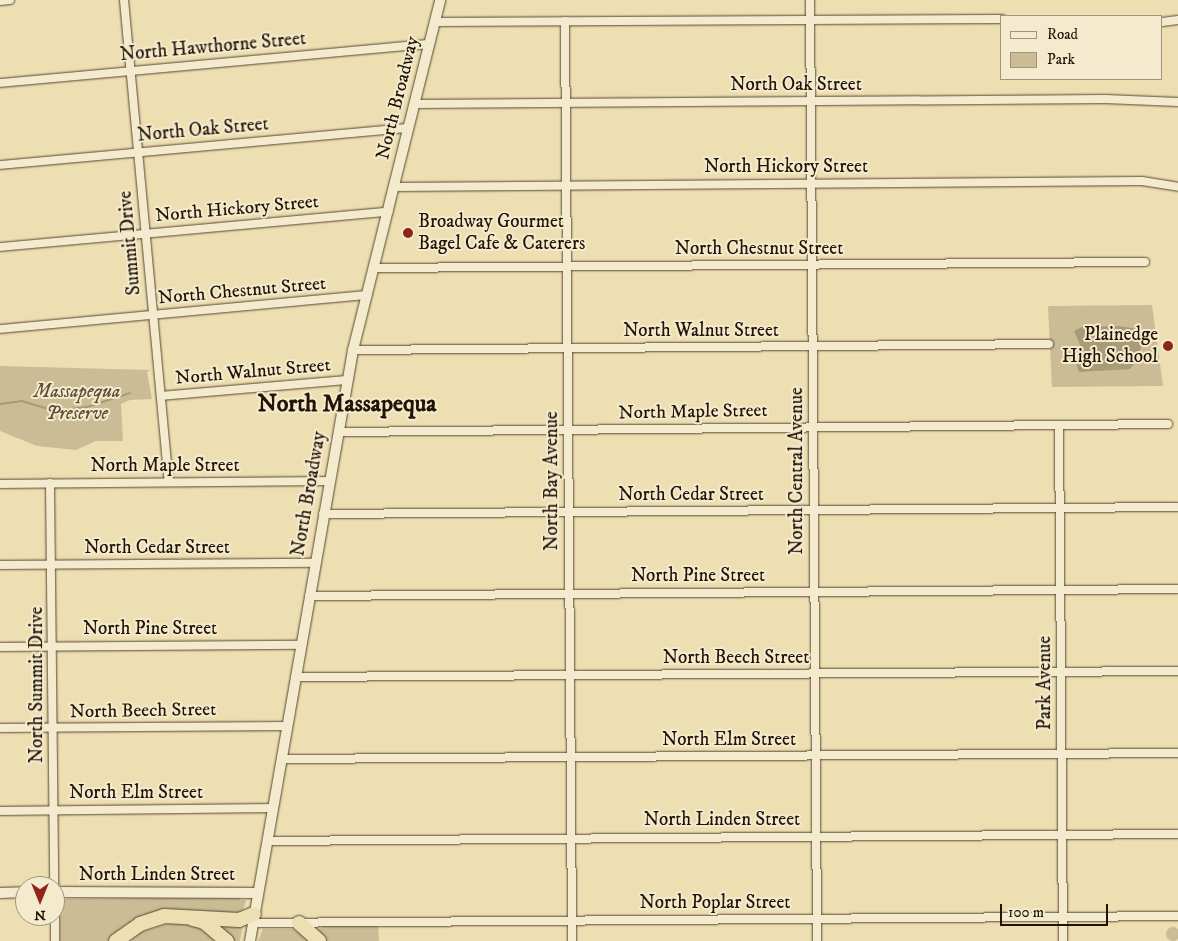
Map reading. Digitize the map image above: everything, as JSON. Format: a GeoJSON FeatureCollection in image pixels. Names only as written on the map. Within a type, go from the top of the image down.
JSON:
{"type":"FeatureCollection","features":[{"type":"Feature","properties":{"kind":"highway"},"geometry":{"type":"LineString","coordinates":[[116,941],[140,924],[164,916],[239,920],[254,918]]}},
{"type":"Feature","properties":{"kind":"highway"},"geometry":{"type":"LineString","coordinates":[[124,941],[133,932],[156,921],[185,918],[204,922],[227,941]]}},
{"type":"Feature","properties":{"kind":"highway"},"geometry":{"type":"LineString","coordinates":[[299,923],[319,941]]}},
{"type":"Feature","properties":{"kind":"main road","name":"North Broadway"},"geometry":{"type":"LineString","coordinates":[[250,941],[353,350],[440,0]]}},
{"type":"Feature","properties":{"kind":"main road"},"geometry":{"type":"LineString","coordinates":[[0,892],[15,892]]}},
{"type":"Feature","properties":{"kind":"main road","name":"North Linden Street"},"geometry":{"type":"LineString","coordinates":[[65,892],[258,893]]}},
{"type":"Feature","properties":{"kind":"street"},"geometry":{"type":"LineString","coordinates":[[0,1],[10,0]]}},
{"type":"Feature","properties":{"kind":"street","name":"Summit Drive"},"geometry":{"type":"LineString","coordinates":[[124,0],[168,482]]}},
{"type":"Feature","properties":{"kind":"street","name":"North Central Avenue"},"geometry":{"type":"LineString","coordinates":[[810,0],[817,941]]}},
{"type":"Feature","properties":{"kind":"street"},"geometry":{"type":"LineString","coordinates":[[435,22],[1000,19]]}},
{"type":"Feature","properties":{"kind":"street"},"geometry":{"type":"LineString","coordinates":[[1163,22],[1178,20]]}},
{"type":"Feature","properties":{"kind":"street","name":"North Bay Avenue"},"geometry":{"type":"LineString","coordinates":[[566,22],[572,941]]}},
{"type":"Feature","properties":{"kind":"street","name":"North Hawthorne Street"},"geometry":{"type":"LineString","coordinates":[[0,83],[430,44]]}},
{"type":"Feature","properties":{"kind":"street","name":"North Oak Street"},"geometry":{"type":"LineString","coordinates":[[414,104],[1105,98],[1178,102]]}},
{"type":"Feature","properties":{"kind":"street","name":"North Oak Street"},"geometry":{"type":"LineString","coordinates":[[0,165],[408,128]]}},
{"type":"Feature","properties":{"kind":"street","name":"North Hickory Street"},"geometry":{"type":"LineString","coordinates":[[394,187],[1142,181],[1178,187]]}},
{"type":"Feature","properties":{"kind":"street","name":"North Hickory Street"},"geometry":{"type":"LineString","coordinates":[[0,247],[388,212]]}},
{"type":"Feature","properties":{"kind":"street","name":"North Chestnut Street"},"geometry":{"type":"LineString","coordinates":[[374,268],[1144,262]]}},
{"type":"Feature","properties":{"kind":"street","name":"North Chestnut Street"},"geometry":{"type":"LineString","coordinates":[[0,329],[367,296]]}},
{"type":"Feature","properties":{"kind":"street","name":"North Walnut Street"},"geometry":{"type":"LineString","coordinates":[[353,350],[1049,344]]}},
{"type":"Feature","properties":{"kind":"street","name":"North Walnut Street"},"geometry":{"type":"LineString","coordinates":[[161,396],[348,380]]}},
{"type":"Feature","properties":{"kind":"street","name":"North Maple Street"},"geometry":{"type":"LineString","coordinates":[[338,432],[1168,424]]}},
{"type":"Feature","properties":{"kind":"street","name":"Park Avenue"},"geometry":{"type":"LineString","coordinates":[[1059,425],[1063,941]]}},
{"type":"Feature","properties":{"kind":"street","name":"North Maple Street"},"geometry":{"type":"LineString","coordinates":[[0,484],[329,481]]}},
{"type":"Feature","properties":{"kind":"street","name":"North Summit Drive"},"geometry":{"type":"LineString","coordinates":[[50,483],[54,876]]}},
{"type":"Feature","properties":{"kind":"street","name":"North Cedar Street"},"geometry":{"type":"LineString","coordinates":[[323,514],[1178,507]]}},
{"type":"Feature","properties":{"kind":"street","name":"North Cedar Street"},"geometry":{"type":"LineString","coordinates":[[0,565],[315,563]]}},
{"type":"Feature","properties":{"kind":"street","name":"North Pine Street"},"geometry":{"type":"LineString","coordinates":[[309,596],[1178,589]]}},
{"type":"Feature","properties":{"kind":"street","name":"North Pine Street"},"geometry":{"type":"LineString","coordinates":[[0,647],[301,645]]}},
{"type":"Feature","properties":{"kind":"street","name":"North Beech Street"},"geometry":{"type":"LineString","coordinates":[[295,677],[1178,671]]}},
{"type":"Feature","properties":{"kind":"street","name":"North Beech Street"},"geometry":{"type":"LineString","coordinates":[[0,728],[287,726]]}},
{"type":"Feature","properties":{"kind":"street","name":"North Elm Street"},"geometry":{"type":"LineString","coordinates":[[281,760],[1178,753]]}},
{"type":"Feature","properties":{"kind":"street","name":"North Elm Street"},"geometry":{"type":"LineString","coordinates":[[0,810],[272,808]]}},
{"type":"Feature","properties":{"kind":"street","name":"North Linden Street"},"geometry":{"type":"LineString","coordinates":[[267,841],[1178,834]]}},
{"type":"Feature","properties":{"kind":"street","name":"North Poplar Street"},"geometry":{"type":"LineString","coordinates":[[254,918],[299,923],[1178,916]]}},
{"type":"Feature","properties":{"kind":"street"},"geometry":{"type":"LineString","coordinates":[[55,926],[55,941]]}},
{"type":"Feature","properties":{"kind":"green space"},"geometry":{"type":"Polygon","coordinates":[[[1152,305],[1163,386],[1052,387],[1048,306],[1152,305]]]}},
{"type":"Feature","properties":{"kind":"green space","name":"Massapequa Preserve"},"geometry":{"type":"Polygon","coordinates":[[[0,366],[150,370],[147,372],[152,399],[130,400],[121,404],[123,441],[96,441],[76,450],[37,446],[0,431],[0,366]]]}},
{"type":"Feature","properties":{"kind":"green space"},"geometry":{"type":"Polygon","coordinates":[[[240,897],[240,900],[246,900],[242,913],[163,909],[122,928],[111,941],[60,941],[60,926],[65,926],[65,899],[240,897]]]}},
{"type":"Feature","properties":{"kind":"green space"},"geometry":{"type":"Polygon","coordinates":[[[169,923],[198,925],[221,941],[131,941],[138,933],[169,923]]]}},
{"type":"Feature","properties":{"kind":"green space"},"geometry":{"type":"Polygon","coordinates":[[[243,923],[240,941],[230,941],[217,924],[243,923]]]}},
{"type":"Feature","properties":{"kind":"green space"},"geometry":{"type":"Polygon","coordinates":[[[326,925],[378,925],[379,941],[323,941],[316,931],[326,925]]]}},
{"type":"Feature","properties":{"kind":"green space"},"geometry":{"type":"Polygon","coordinates":[[[1173,927],[1178,929],[1178,939],[1173,941],[1168,939],[1166,934],[1168,929],[1173,927]]]}},
{"type":"Feature","properties":{"kind":"green space"},"geometry":{"type":"Polygon","coordinates":[[[263,929],[293,929],[311,941],[258,941],[263,929]]]}},
{"type":"Feature","properties":{"kind":"shaded area"},"geometry":{"type":"Polygon","coordinates":[[[1119,326],[1137,329],[1144,334],[1138,359],[1130,369],[1079,372],[1075,361],[1083,352],[1074,331],[1082,327],[1119,326]]]}},
{"type":"Feature","properties":{"kind":"waterway"},"geometry":{"type":"LineString","coordinates":[[0,404],[22,401],[54,411],[87,407],[130,393]]}},
{"type":"Feature","properties":{"kind":"place","name":"Broadway Gourmet Bagel Cafe & Caterers"},"geometry":{"type":"Point","coordinates":[408,233]}},
{"type":"Feature","properties":{"kind":"place","name":"Plainedge High School"},"geometry":{"type":"Point","coordinates":[1168,346]}},
{"type":"Feature","properties":{"kind":"district","name":"North Massapequa"},"geometry":{"type":"Point","coordinates":[347,405]}}]}
